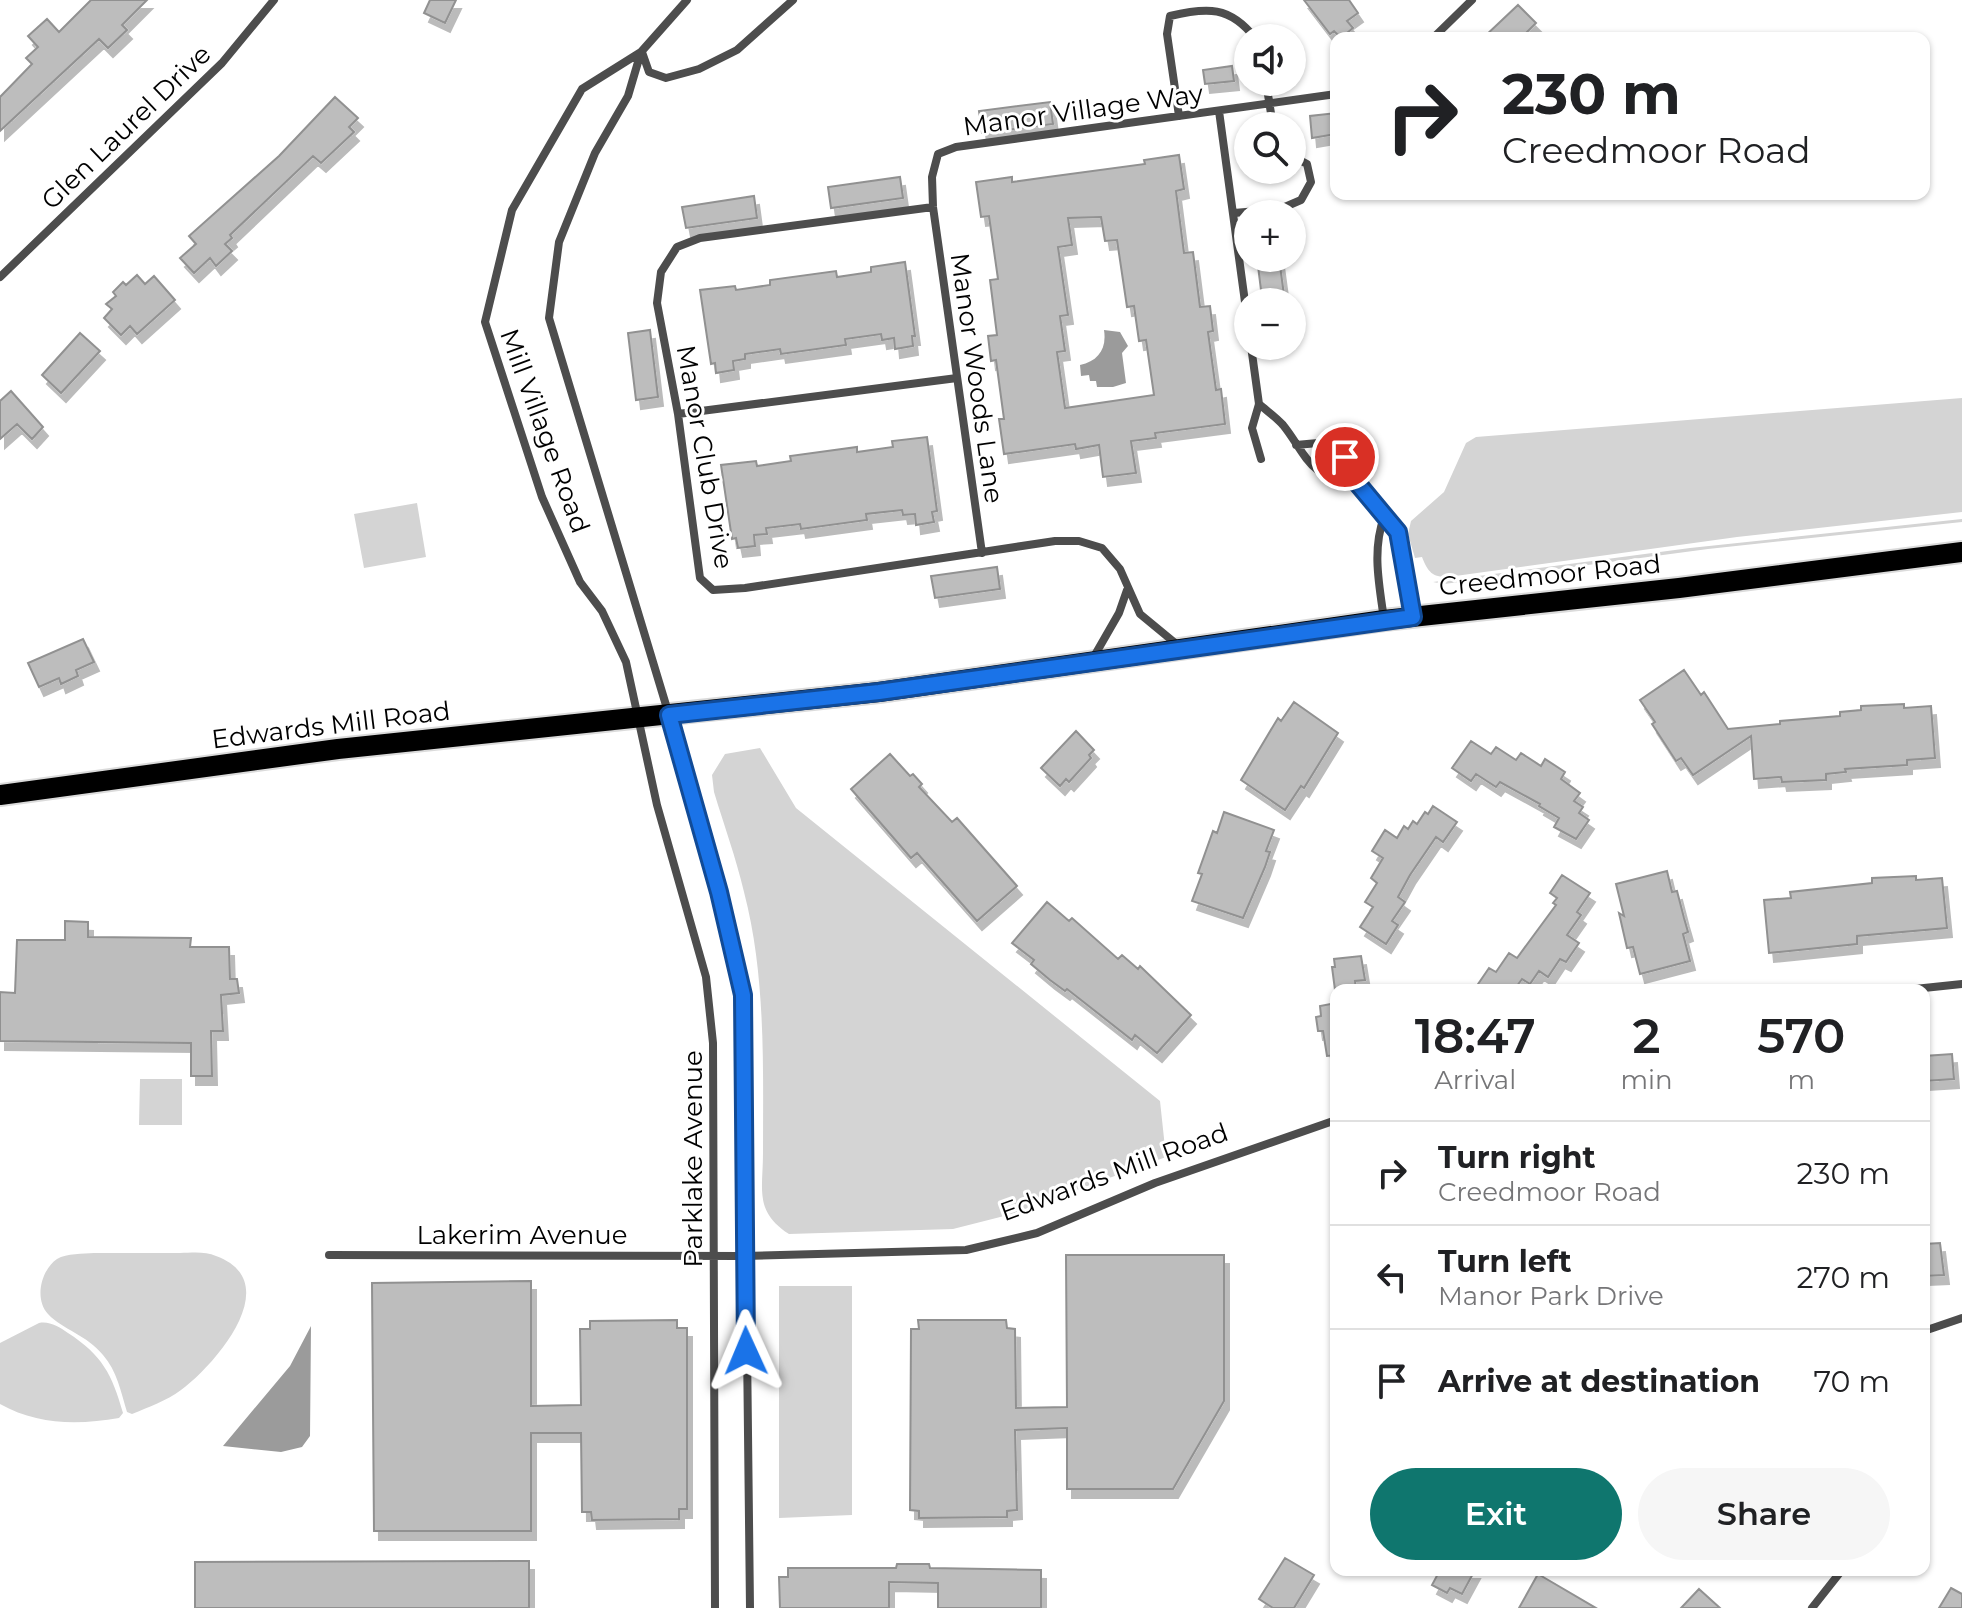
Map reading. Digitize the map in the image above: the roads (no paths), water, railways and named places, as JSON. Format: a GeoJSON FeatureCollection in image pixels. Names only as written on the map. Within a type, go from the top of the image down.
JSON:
{"type":"FeatureCollection","features":[{"type":"Feature","properties":{"kind":"main road","name":"Creedmoor Road"},"geometry":{"type":"LineString","coordinates":[[669,715],[879,692],[1384,620],[1679,588],[1962,552]]}},
{"type":"Feature","properties":{"kind":"main road","name":"Edwards Mill Road"},"geometry":{"type":"LineString","coordinates":[[0,795],[338,749],[669,715]]}},
{"type":"Feature","properties":{"kind":"street","name":"Glen Laurel Drive"},"geometry":{"type":"LineString","coordinates":[[0,277],[222,63],[274,0]]}},
{"type":"Feature","properties":{"kind":"street","name":"Mill Village Road"},"geometry":{"type":"LineString","coordinates":[[636,719],[626,662],[602,611],[580,582],[542,497],[485,322],[512,210],[582,89],[641,52],[687,0]]}},
{"type":"Feature","properties":{"kind":"street"},"geometry":{"type":"LineString","coordinates":[[641,52],[649,72],[666,78],[699,69],[737,50],[793,0]]}},
{"type":"Feature","properties":{"kind":"street"},"geometry":{"type":"LineString","coordinates":[[1439,32],[1472,0]]}},
{"type":"Feature","properties":{"kind":"street"},"geometry":{"type":"LineString","coordinates":[[1179,116],[1167,34],[1170,16],[1198,9],[1223,12],[1242,24]]}},
{"type":"Feature","properties":{"kind":"street","name":"Mill Village Road"},"geometry":{"type":"LineString","coordinates":[[641,52],[628,96],[595,153],[559,242],[549,318],[669,715]]}},
{"type":"Feature","properties":{"kind":"street","name":"Manor Village Way"},"geometry":{"type":"LineString","coordinates":[[933,207],[932,177],[938,154],[956,147],[1330,95]]}},
{"type":"Feature","properties":{"kind":"street"},"geometry":{"type":"LineString","coordinates":[[1267,96],[1270,112]]}},
{"type":"Feature","properties":{"kind":"street"},"geometry":{"type":"LineString","coordinates":[[1219,111],[1234,213]]}},
{"type":"Feature","properties":{"kind":"street"},"geometry":{"type":"LineString","coordinates":[[1301,200],[1311,182],[1306,163]]}},
{"type":"Feature","properties":{"kind":"street","name":"Manor Woods Lane"},"geometry":{"type":"LineString","coordinates":[[933,207],[982,553]]}},
{"type":"Feature","properties":{"kind":"street","name":"Manor Club Drive"},"geometry":{"type":"LineString","coordinates":[[933,207],[700,238],[677,247],[661,272],[657,303],[678,414],[700,578],[713,590],[745,588],[1055,541],[1079,541],[1102,548],[1120,569],[1140,614],[1182,649]]}},
{"type":"Feature","properties":{"kind":"street"},"geometry":{"type":"LineString","coordinates":[[1253,360],[1259,404],[1252,428],[1261,459]]}},
{"type":"Feature","properties":{"kind":"street"},"geometry":{"type":"LineString","coordinates":[[678,414],[957,378]]}},
{"type":"Feature","properties":{"kind":"street"},"geometry":{"type":"LineString","coordinates":[[1259,404],[1282,424],[1307,463],[1338,479],[1353,478]]}},
{"type":"Feature","properties":{"kind":"street"},"geometry":{"type":"LineString","coordinates":[[1296,445],[1318,443],[1350,459],[1353,478],[1398,532],[1413,617]]}},
{"type":"Feature","properties":{"kind":"street"},"geometry":{"type":"LineString","coordinates":[[1384,517],[1377,538],[1378,579],[1384,620]]}},
{"type":"Feature","properties":{"kind":"street"},"geometry":{"type":"LineString","coordinates":[[1091,662],[1119,613],[1127,590]]}},
{"type":"Feature","properties":{"kind":"street","name":"Parklake Avenue"},"geometry":{"type":"LineString","coordinates":[[669,715],[719,892],[743,995],[750,1608]]}},
{"type":"Feature","properties":{"kind":"street","name":"Parklake Avenue"},"geometry":{"type":"LineString","coordinates":[[636,719],[706,977],[713,1043],[715,1608]]}},
{"type":"Feature","properties":{"kind":"street"},"geometry":{"type":"LineString","coordinates":[[1930,987],[1962,984]]}},
{"type":"Feature","properties":{"kind":"street","name":"Edwards Mill Road"},"geometry":{"type":"LineString","coordinates":[[714,1256],[966,1250],[1037,1233],[1155,1183],[1330,1122]]}},
{"type":"Feature","properties":{"kind":"street","name":"Lakerim Avenue"},"geometry":{"type":"LineString","coordinates":[[329,1255],[714,1256]]}},
{"type":"Feature","properties":{"kind":"street"},"geometry":{"type":"LineString","coordinates":[[1930,1329],[1962,1318]]}},
{"type":"Feature","properties":{"kind":"street"},"geometry":{"type":"LineString","coordinates":[[1812,1608],[1837,1576]]}}]}
